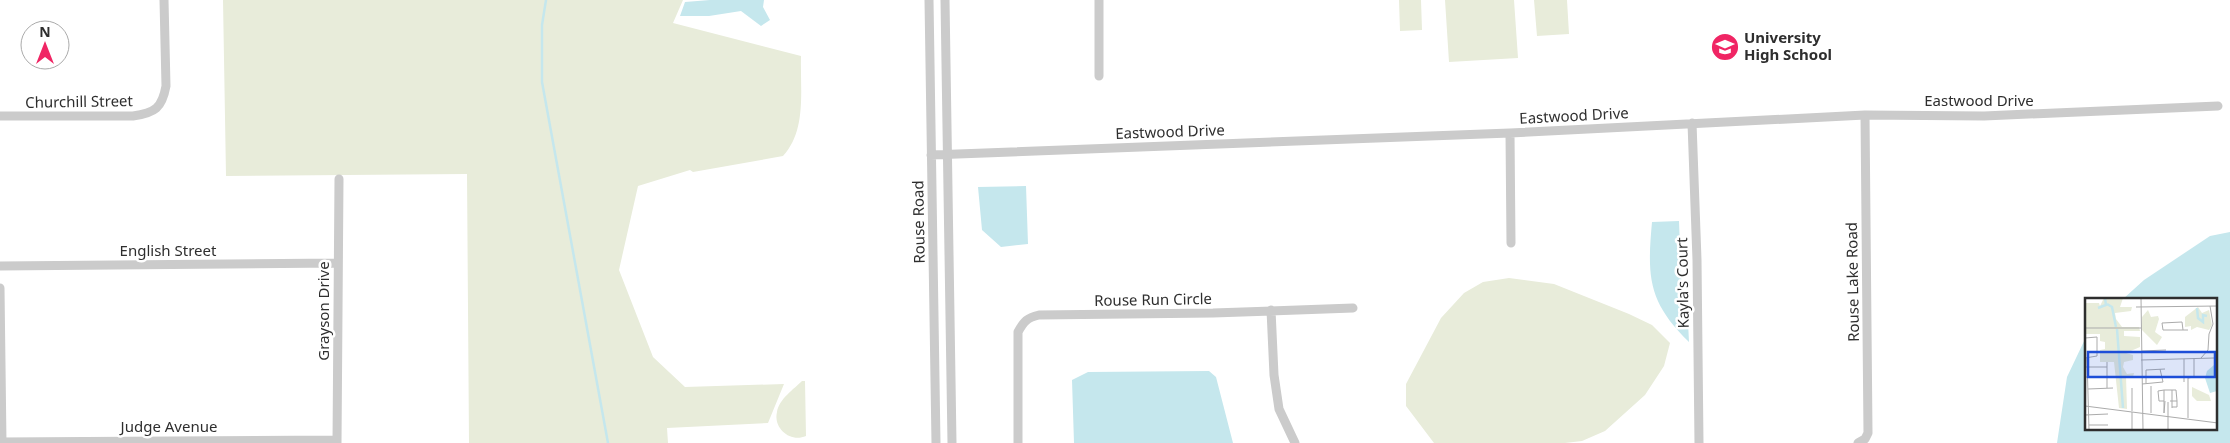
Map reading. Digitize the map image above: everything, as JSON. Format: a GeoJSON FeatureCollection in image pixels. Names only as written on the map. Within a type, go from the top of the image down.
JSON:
{"type":"FeatureCollection","features":[{"type":"Feature","properties":{"kind":"street","name":"Churchill Street"},"geometry":{"type":"LineString","coordinates":[[0,116],[133,116],[146,114],[157,108],[163,99],[166,86],[164,0]]}},
{"type":"Feature","properties":{"kind":"street","name":"Rouse Road"},"geometry":{"type":"LineString","coordinates":[[929,0],[936,443]]}},
{"type":"Feature","properties":{"kind":"street","name":"Rouse Road"},"geometry":{"type":"LineString","coordinates":[[945,0],[952,443]]}},
{"type":"Feature","properties":{"kind":"street"},"geometry":{"type":"LineString","coordinates":[[1099,0],[1099,76]]}},
{"type":"Feature","properties":{"kind":"street","name":"Eastwood Drive"},"geometry":{"type":"LineString","coordinates":[[931,155],[1510,133],[1865,115],[1984,116],[2218,106]]}},
{"type":"Feature","properties":{"kind":"street","name":"Rouse Lake Road"},"geometry":{"type":"LineString","coordinates":[[1858,443],[1865,439],[1868,433],[1865,115]]}},
{"type":"Feature","properties":{"kind":"street","name":"Kayla's Court"},"geometry":{"type":"LineString","coordinates":[[1692,123],[1697,260],[1699,443]]}},
{"type":"Feature","properties":{"kind":"street"},"geometry":{"type":"LineString","coordinates":[[1510,133],[1511,243]]}},
{"type":"Feature","properties":{"kind":"street","name":"Grayson Drive"},"geometry":{"type":"LineString","coordinates":[[337,442],[339,179]]}},
{"type":"Feature","properties":{"kind":"street","name":"English Street"},"geometry":{"type":"LineString","coordinates":[[0,266],[337,264]]}},
{"type":"Feature","properties":{"kind":"street"},"geometry":{"type":"LineString","coordinates":[[0,288],[2,442]]}},
{"type":"Feature","properties":{"kind":"street","name":"Rouse Run Circle"},"geometry":{"type":"LineString","coordinates":[[1018,443],[1018,332],[1024,321],[1031,317],[1038,315],[1213,313],[1353,308]]}},
{"type":"Feature","properties":{"kind":"street"},"geometry":{"type":"LineString","coordinates":[[1271,310],[1274,375],[1279,409],[1295,443]]}},
{"type":"Feature","properties":{"kind":"street","name":"Judge Avenue"},"geometry":{"type":"LineString","coordinates":[[2,442],[337,442]]}},
{"type":"Feature","properties":{"kind":"green space"},"geometry":{"type":"Polygon","coordinates":[[[223,0],[683,0],[673,23],[801,56],[801,109],[799,122],[791,146],[783,156],[693,172],[690,170],[638,186],[619,270],[653,357],[685,387],[784,384],[768,423],[667,428],[668,443],[469,443],[467,174],[226,176],[223,0]]]}},
{"type":"Feature","properties":{"kind":"green space"},"geometry":{"type":"Polygon","coordinates":[[[1399,0],[1421,0],[1422,30],[1400,31],[1399,0]]]}},
{"type":"Feature","properties":{"kind":"green space"},"geometry":{"type":"Polygon","coordinates":[[[1445,0],[1514,0],[1518,58],[1449,62],[1445,0]]]}},
{"type":"Feature","properties":{"kind":"green space"},"geometry":{"type":"Polygon","coordinates":[[[1534,0],[1567,0],[1569,34],[1537,36],[1534,0]]]}},
{"type":"Feature","properties":{"kind":"green space"},"geometry":{"type":"Polygon","coordinates":[[[1509,278],[1554,284],[1652,325],[1670,343],[1664,366],[1645,395],[1605,431],[1582,441],[1565,443],[1434,443],[1406,406],[1406,384],[1441,318],[1464,293],[1483,282],[1509,278]]]}},
{"type":"Feature","properties":{"kind":"green space"},"geometry":{"type":"Polygon","coordinates":[[[802,381],[805,381],[806,436],[800,438],[784,433],[776,418],[778,407],[802,381]]]}},
{"type":"Feature","properties":{"kind":"water"},"geometry":{"type":"Polygon","coordinates":[[[764,0],[763,7],[770,20],[761,26],[741,11],[709,16],[680,16],[685,2],[764,0]]]}},
{"type":"Feature","properties":{"kind":"water"},"geometry":{"type":"Polygon","coordinates":[[[1026,186],[1028,244],[1001,247],[982,230],[978,187],[1026,186]]]}},
{"type":"Feature","properties":{"kind":"water"},"geometry":{"type":"Polygon","coordinates":[[[1679,221],[1682,297],[1688,322],[1689,342],[1675,328],[1665,314],[1653,288],[1651,274],[1650,241],[1652,222],[1679,221]]]}},
{"type":"Feature","properties":{"kind":"water"},"geometry":{"type":"Polygon","coordinates":[[[2230,232],[2230,443],[2057,443],[2067,377],[2085,339],[2085,430],[2218,430],[2218,298],[2124,298],[2144,280],[2210,236],[2230,232]]]}},
{"type":"Feature","properties":{"kind":"water"},"geometry":{"type":"Polygon","coordinates":[[[1209,371],[1216,377],[1233,443],[1074,443],[1072,380],[1088,372],[1209,371]]]}},
{"type":"Feature","properties":{"kind":"waterway"},"geometry":{"type":"LineString","coordinates":[[546,0],[542,25],[542,82],[608,443]]}},
{"type":"Feature","properties":{"kind":"place","name":"University High School"},"geometry":{"type":"Point","coordinates":[1725,47]}}]}
